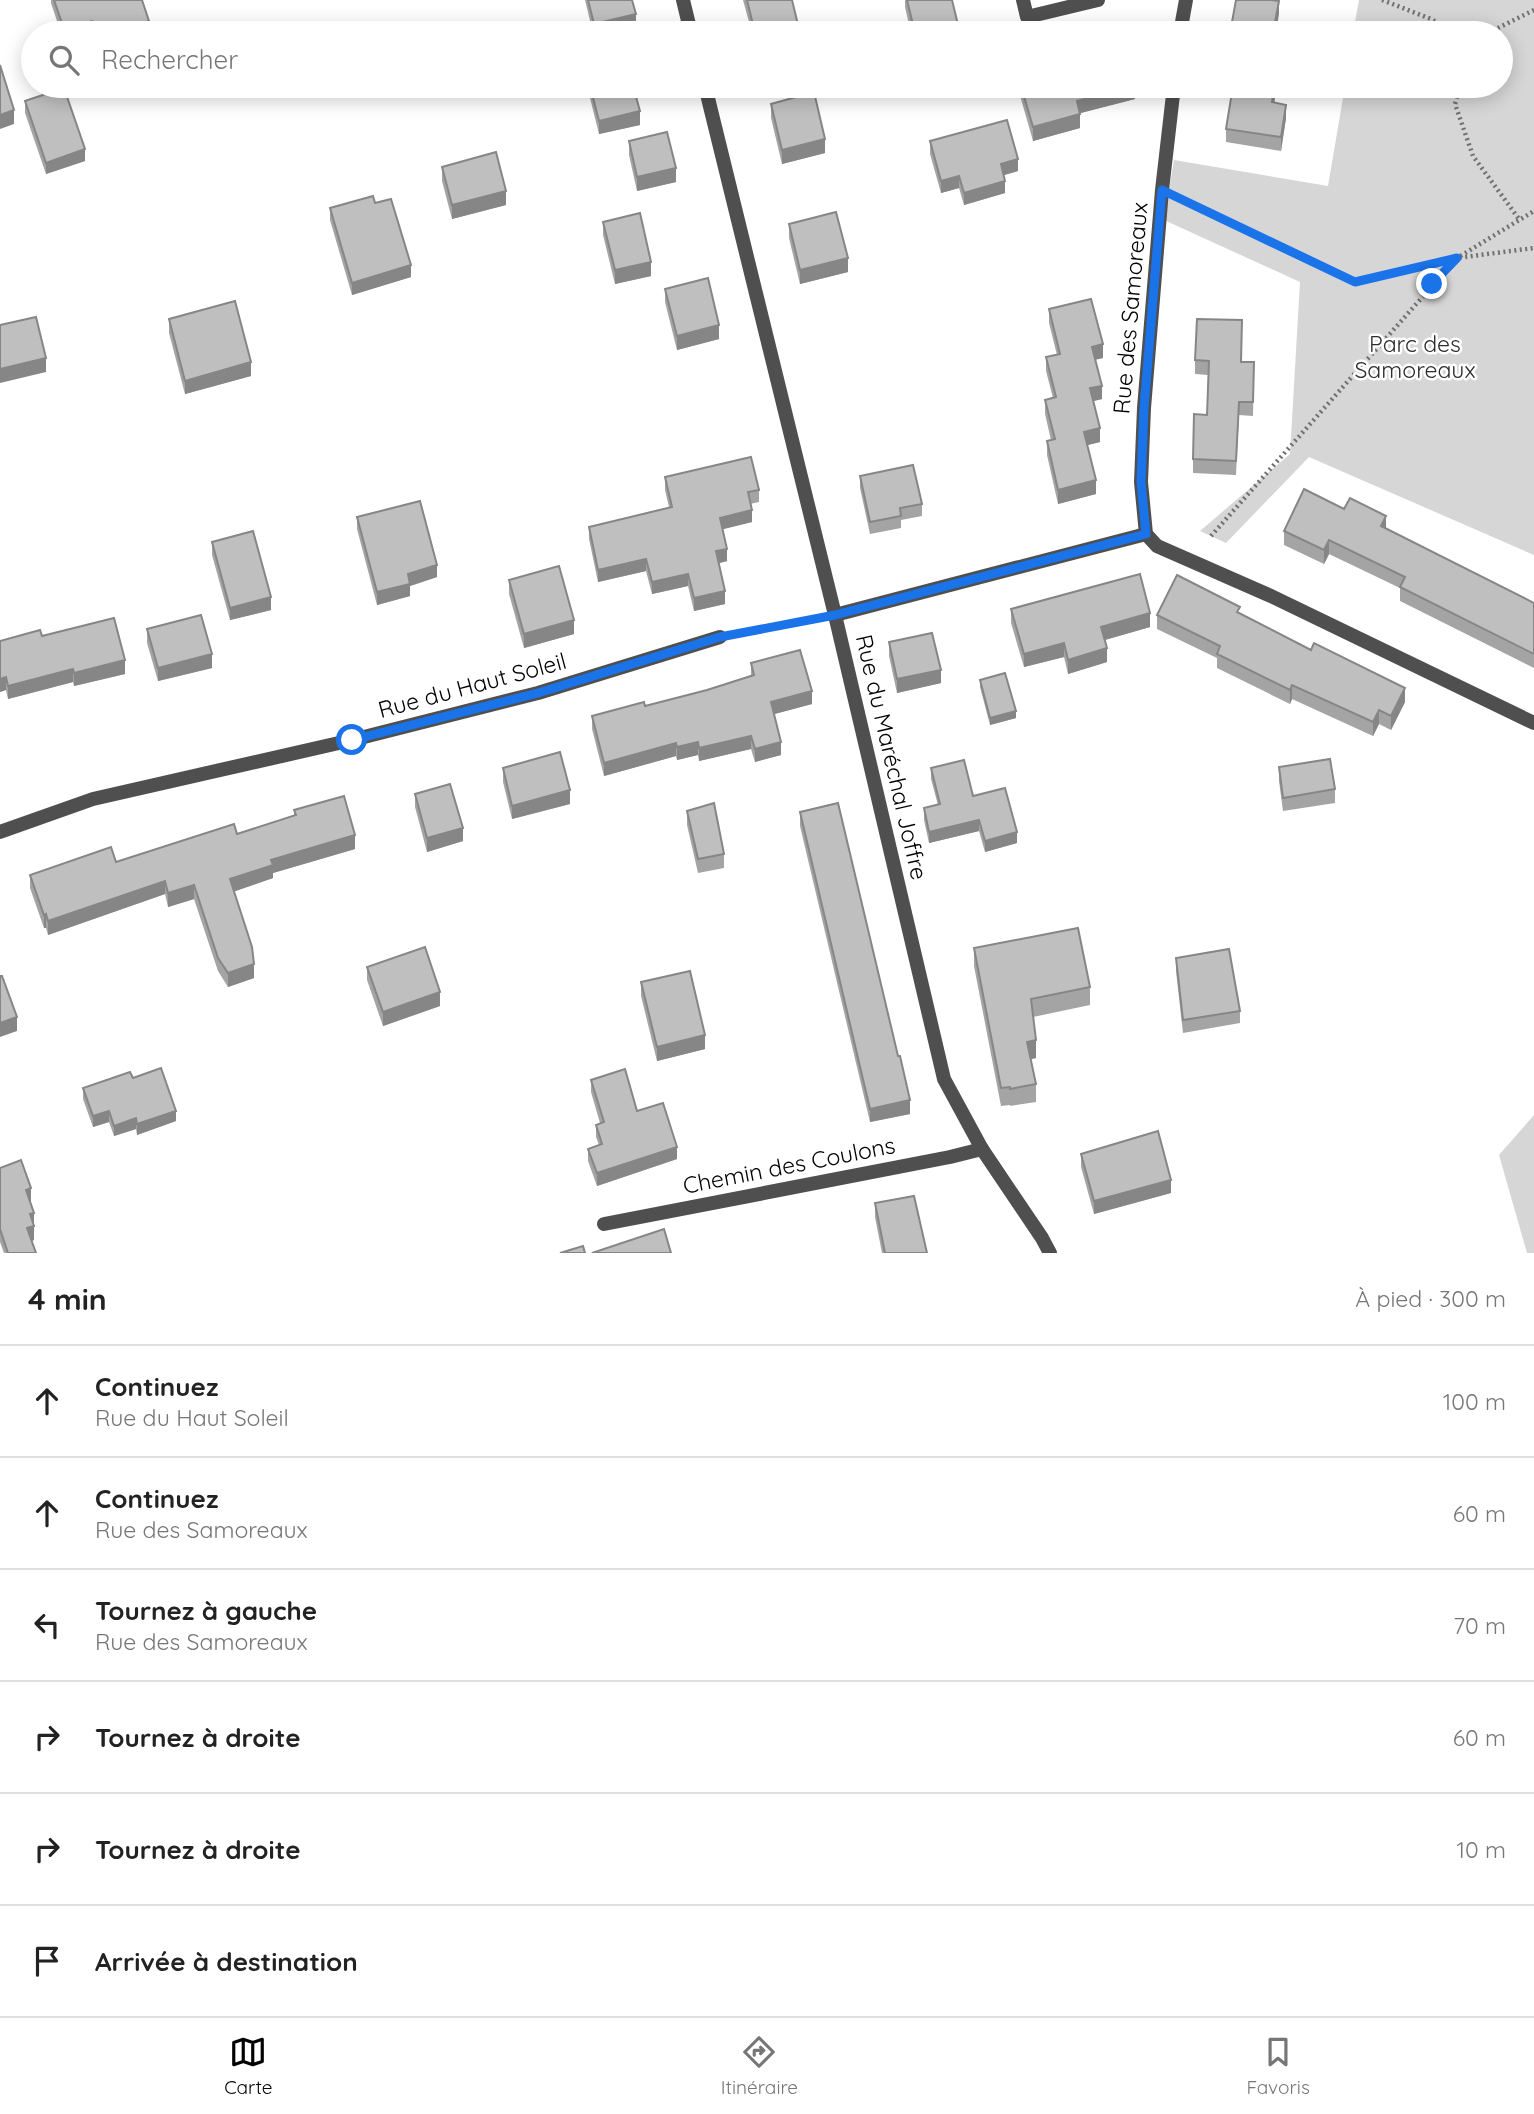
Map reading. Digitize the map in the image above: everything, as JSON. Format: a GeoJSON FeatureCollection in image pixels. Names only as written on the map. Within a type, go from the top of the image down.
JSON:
{"type":"FeatureCollection","features":[{"type":"Feature","properties":{"kind":"street"},"geometry":{"type":"LineString","coordinates":[[683,0],[688,21]]}},
{"type":"Feature","properties":{"kind":"street"},"geometry":{"type":"LineString","coordinates":[[1023,0],[1027,17],[1097,0]]}},
{"type":"Feature","properties":{"kind":"street"},"geometry":{"type":"LineString","coordinates":[[1182,21],[1186,0]]}},
{"type":"Feature","properties":{"kind":"street","name":"Rue du Maréchal Joffre"},"geometry":{"type":"LineString","coordinates":[[708,98],[835,615],[944,1079],[982,1149],[1050,1253]]}},
{"type":"Feature","properties":{"kind":"street","name":"Rue des Samoreaux"},"geometry":{"type":"LineString","coordinates":[[1146,534],[1141,482],[1144,408],[1162,190],[1173,98]]}},
{"type":"Feature","properties":{"kind":"street"},"geometry":{"type":"LineString","coordinates":[[835,615],[1146,534],[1157,546],[1271,596],[1534,723]]}},
{"type":"Feature","properties":{"kind":"street","name":"Rue du Haut Soleil"},"geometry":{"type":"LineString","coordinates":[[0,832],[93,799],[352,740],[538,693],[720,637]]}},
{"type":"Feature","properties":{"kind":"street","name":"Chemin des Coulons"},"geometry":{"type":"LineString","coordinates":[[604,1224],[982,1149]]}},
{"type":"Feature","properties":{"kind":"path"},"geometry":{"type":"LineString","coordinates":[[1382,0],[1435,21]]}},
{"type":"Feature","properties":{"kind":"path"},"geometry":{"type":"LineString","coordinates":[[1512,21],[1534,10]]}},
{"type":"Feature","properties":{"kind":"path"},"geometry":{"type":"LineString","coordinates":[[1457,98],[1455,104],[1473,156],[1519,219]]}},
{"type":"Feature","properties":{"kind":"path"},"geometry":{"type":"LineString","coordinates":[[1162,190],[1355,282],[1457,258],[1534,248]]}},
{"type":"Feature","properties":{"kind":"path"},"geometry":{"type":"LineString","coordinates":[[1211,536],[1457,258],[1534,211]]}},
{"type":"Feature","properties":{"kind":"path"},"geometry":{"type":"LineString","coordinates":[[720,637],[835,615]]}},
{"type":"Feature","properties":{"kind":"green space","name":"Parc des Samoreaux"},"geometry":{"type":"Polygon","coordinates":[[[1359,0],[1534,0],[1534,555],[1309,457],[1226,543],[1200,531],[1290,454],[1300,282],[1164,220],[1174,160],[1328,186],[1343,98],[1513,98],[1513,21],[1355,21],[1359,0]]]}},
{"type":"Feature","properties":{"kind":"green space"},"geometry":{"type":"Polygon","coordinates":[[[1534,1115],[1534,1253],[1527,1253],[1499,1155],[1534,1115]]]}},
{"type":"Feature","properties":{"kind":"building"},"geometry":{"type":"Polygon","coordinates":[[[54,0],[142,0],[149,21],[92,21],[61,21],[54,0]]]}},
{"type":"Feature","properties":{"kind":"building"},"geometry":{"type":"Polygon","coordinates":[[[588,0],[632,0],[636,14],[607,21],[593,21],[588,0]]]}},
{"type":"Feature","properties":{"kind":"building"},"geometry":{"type":"Polygon","coordinates":[[[747,0],[792,0],[797,21],[752,21],[747,0]]]}},
{"type":"Feature","properties":{"kind":"building"},"geometry":{"type":"Polygon","coordinates":[[[907,0],[952,0],[957,21],[912,21],[907,0]]]}},
{"type":"Feature","properties":{"kind":"building"},"geometry":{"type":"Polygon","coordinates":[[[1236,0],[1279,1],[1275,21],[1232,21],[1236,0]]]}},
{"type":"Feature","properties":{"kind":"building"},"geometry":{"type":"Polygon","coordinates":[[[0,65],[14,110],[0,115],[0,65]]]}},
{"type":"Feature","properties":{"kind":"building"},"geometry":{"type":"Polygon","coordinates":[[[34,98],[67,98],[85,149],[46,163],[25,101],[34,98]]]}},
{"type":"Feature","properties":{"kind":"building"},"geometry":{"type":"Polygon","coordinates":[[[593,98],[636,98],[640,111],[599,121],[593,98]]]}},
{"type":"Feature","properties":{"kind":"building"},"geometry":{"type":"Polygon","coordinates":[[[792,98],[815,98],[825,139],[782,150],[771,104],[792,98]]]}},
{"type":"Feature","properties":{"kind":"building"},"geometry":{"type":"Polygon","coordinates":[[[1025,98],[1088,98],[1077,101],[1080,114],[1033,127],[1025,98]]]}},
{"type":"Feature","properties":{"kind":"building"},"geometry":{"type":"Polygon","coordinates":[[[1231,98],[1273,98],[1272,102],[1286,105],[1281,137],[1226,129],[1231,98]]]}},
{"type":"Feature","properties":{"kind":"building"},"geometry":{"type":"Polygon","coordinates":[[[1007,120],[1018,159],[1001,164],[1005,181],[964,193],[959,176],[941,181],[930,141],[1007,120]]]}},
{"type":"Feature","properties":{"kind":"building"},"geometry":{"type":"Polygon","coordinates":[[[667,132],[676,168],[637,177],[629,141],[667,132]]]}},
{"type":"Feature","properties":{"kind":"building"},"geometry":{"type":"Polygon","coordinates":[[[496,152],[506,191],[452,205],[442,167],[496,152]]]}},
{"type":"Feature","properties":{"kind":"building"},"geometry":{"type":"Polygon","coordinates":[[[373,196],[375,203],[391,199],[411,265],[352,283],[330,208],[373,196]]]}},
{"type":"Feature","properties":{"kind":"building"},"geometry":{"type":"Polygon","coordinates":[[[836,212],[848,258],[800,270],[789,224],[836,212]]]}},
{"type":"Feature","properties":{"kind":"building"},"geometry":{"type":"Polygon","coordinates":[[[640,213],[651,262],[615,270],[603,222],[640,213]]]}},
{"type":"Feature","properties":{"kind":"building"},"geometry":{"type":"Polygon","coordinates":[[[708,278],[719,325],[677,336],[665,289],[708,278]]]}},
{"type":"Feature","properties":{"kind":"building"},"geometry":{"type":"Polygon","coordinates":[[[1091,299],[1103,344],[1092,347],[1102,386],[1090,388],[1100,428],[1084,432],[1096,480],[1058,490],[1047,441],[1055,439],[1045,400],[1056,397],[1046,357],[1060,354],[1049,309],[1091,299]]]}},
{"type":"Feature","properties":{"kind":"building"},"geometry":{"type":"Polygon","coordinates":[[[235,301],[251,362],[185,381],[169,319],[235,301]]]}},
{"type":"Feature","properties":{"kind":"building"},"geometry":{"type":"Polygon","coordinates":[[[36,317],[46,358],[0,369],[0,325],[36,317]]]}},
{"type":"Feature","properties":{"kind":"building"},"geometry":{"type":"Polygon","coordinates":[[[1197,319],[1242,320],[1241,362],[1254,362],[1253,402],[1239,402],[1236,461],[1193,459],[1194,414],[1207,415],[1209,361],[1195,360],[1197,319]]]}},
{"type":"Feature","properties":{"kind":"building"},"geometry":{"type":"Polygon","coordinates":[[[751,457],[759,490],[748,492],[752,510],[720,518],[727,549],[716,551],[725,591],[694,598],[688,574],[652,582],[646,559],[598,570],[589,527],[672,507],[665,477],[751,457]]]}},
{"type":"Feature","properties":{"kind":"building"},"geometry":{"type":"Polygon","coordinates":[[[913,465],[922,504],[900,508],[901,516],[870,522],[860,476],[913,465]]]}},
{"type":"Feature","properties":{"kind":"building"},"geometry":{"type":"Polygon","coordinates":[[[1304,489],[1344,509],[1350,498],[1386,516],[1381,526],[1534,603],[1534,654],[1400,587],[1405,577],[1329,540],[1324,550],[1284,531],[1304,489]]]}},
{"type":"Feature","properties":{"kind":"building"},"geometry":{"type":"Polygon","coordinates":[[[420,501],[437,565],[408,574],[410,584],[377,592],[357,517],[420,501]]]}},
{"type":"Feature","properties":{"kind":"building"},"geometry":{"type":"Polygon","coordinates":[[[253,531],[271,597],[230,608],[212,542],[253,531]]]}},
{"type":"Feature","properties":{"kind":"building"},"geometry":{"type":"Polygon","coordinates":[[[559,566],[574,620],[524,634],[509,580],[559,566]]]}},
{"type":"Feature","properties":{"kind":"building"},"geometry":{"type":"Polygon","coordinates":[[[1140,574],[1150,613],[1101,627],[1107,648],[1068,660],[1064,643],[1024,654],[1011,609],[1140,574]]]}},
{"type":"Feature","properties":{"kind":"building"},"geometry":{"type":"Polygon","coordinates":[[[1177,575],[1240,607],[1237,612],[1311,650],[1314,643],[1405,688],[1391,716],[1379,710],[1373,722],[1292,685],[1290,690],[1217,654],[1220,646],[1157,615],[1177,575]]]}},
{"type":"Feature","properties":{"kind":"building"},"geometry":{"type":"Polygon","coordinates":[[[201,615],[212,654],[158,668],[147,629],[201,615]]]}},
{"type":"Feature","properties":{"kind":"building"},"geometry":{"type":"Polygon","coordinates":[[[114,618],[125,660],[74,673],[73,669],[8,686],[6,677],[0,679],[0,641],[40,630],[42,636],[114,618]]]}},
{"type":"Feature","properties":{"kind":"building"},"geometry":{"type":"Polygon","coordinates":[[[932,633],[941,670],[897,679],[889,642],[932,633]]]}},
{"type":"Feature","properties":{"kind":"building"},"geometry":{"type":"Polygon","coordinates":[[[800,650],[812,691],[771,702],[781,742],[755,749],[751,736],[699,748],[698,742],[677,747],[676,743],[604,763],[592,716],[644,702],[645,706],[707,690],[754,675],[751,663],[800,650]]]}},
{"type":"Feature","properties":{"kind":"building"},"geometry":{"type":"Polygon","coordinates":[[[1005,673],[1016,711],[990,718],[980,680],[1005,673]]]}},
{"type":"Feature","properties":{"kind":"building"},"geometry":{"type":"Polygon","coordinates":[[[560,752],[570,790],[512,806],[503,768],[560,752]]]}},
{"type":"Feature","properties":{"kind":"building"},"geometry":{"type":"Polygon","coordinates":[[[1330,759],[1335,789],[1283,798],[1279,767],[1330,759]]]}},
{"type":"Feature","properties":{"kind":"building"},"geometry":{"type":"Polygon","coordinates":[[[964,760],[973,796],[1005,788],[1017,832],[985,841],[979,820],[929,832],[924,808],[940,804],[931,768],[964,760]]]}},
{"type":"Feature","properties":{"kind":"building"},"geometry":{"type":"Polygon","coordinates":[[[450,784],[463,828],[427,838],[415,794],[450,784]]]}},
{"type":"Feature","properties":{"kind":"building"},"geometry":{"type":"Polygon","coordinates":[[[344,796],[355,835],[271,860],[273,865],[230,879],[252,947],[254,964],[228,973],[218,958],[194,885],[168,893],[165,881],[48,921],[30,875],[111,847],[116,862],[234,824],[237,834],[296,815],[294,810],[344,796]]]}},
{"type":"Feature","properties":{"kind":"building"},"geometry":{"type":"Polygon","coordinates":[[[714,803],[724,854],[698,859],[687,811],[714,803]]]}},
{"type":"Feature","properties":{"kind":"building"},"geometry":{"type":"Polygon","coordinates":[[[838,803],[910,1100],[870,1109],[800,812],[838,803]]]}},
{"type":"Feature","properties":{"kind":"building"},"geometry":{"type":"Polygon","coordinates":[[[1078,928],[1090,987],[1031,999],[1036,1040],[1027,1042],[1036,1084],[1001,1088],[974,948],[1078,928]]]}},
{"type":"Feature","properties":{"kind":"building"},"geometry":{"type":"Polygon","coordinates":[[[425,947],[440,992],[383,1012],[367,967],[425,947]]]}},
{"type":"Feature","properties":{"kind":"building"},"geometry":{"type":"Polygon","coordinates":[[[1229,949],[1240,1011],[1183,1020],[1176,958],[1229,949]]]}},
{"type":"Feature","properties":{"kind":"building"},"geometry":{"type":"Polygon","coordinates":[[[690,971],[705,1035],[657,1047],[641,982],[690,971]]]}},
{"type":"Feature","properties":{"kind":"building"},"geometry":{"type":"Polygon","coordinates":[[[0,976],[17,1017],[0,1023],[0,976]]]}},
{"type":"Feature","properties":{"kind":"building"},"geometry":{"type":"Polygon","coordinates":[[[161,1068],[176,1111],[137,1124],[136,1118],[114,1126],[109,1111],[93,1116],[83,1088],[130,1072],[133,1078],[161,1068]]]}},
{"type":"Feature","properties":{"kind":"building"},"geometry":{"type":"Polygon","coordinates":[[[625,1069],[637,1111],[663,1103],[677,1147],[597,1173],[588,1149],[602,1144],[596,1125],[604,1122],[591,1080],[625,1069]]]}},
{"type":"Feature","properties":{"kind":"building"},"geometry":{"type":"Polygon","coordinates":[[[1158,1131],[1171,1180],[1094,1201],[1081,1154],[1158,1131]]]}},
{"type":"Feature","properties":{"kind":"building"},"geometry":{"type":"Polygon","coordinates":[[[21,1160],[31,1188],[26,1190],[34,1213],[30,1214],[34,1226],[27,1228],[36,1253],[8,1253],[0,1229],[0,1168],[21,1160]]]}},
{"type":"Feature","properties":{"kind":"building"},"geometry":{"type":"Polygon","coordinates":[[[914,1196],[927,1253],[885,1253],[875,1203],[914,1196]]]}},
{"type":"Feature","properties":{"kind":"building"},"geometry":{"type":"Polygon","coordinates":[[[664,1229],[671,1253],[592,1253],[664,1229]]]}},
{"type":"Feature","properties":{"kind":"building"},"geometry":{"type":"Polygon","coordinates":[[[583,1246],[585,1253],[560,1253],[583,1246]]]}},
{"type":"Feature","properties":{"kind":"route"},"geometry":{"type":"LineString","coordinates":[[352,740],[538,693],[720,637],[835,615],[1146,534],[1141,482],[1144,408],[1162,190],[1355,282],[1457,258],[1432,284]]}}]}
